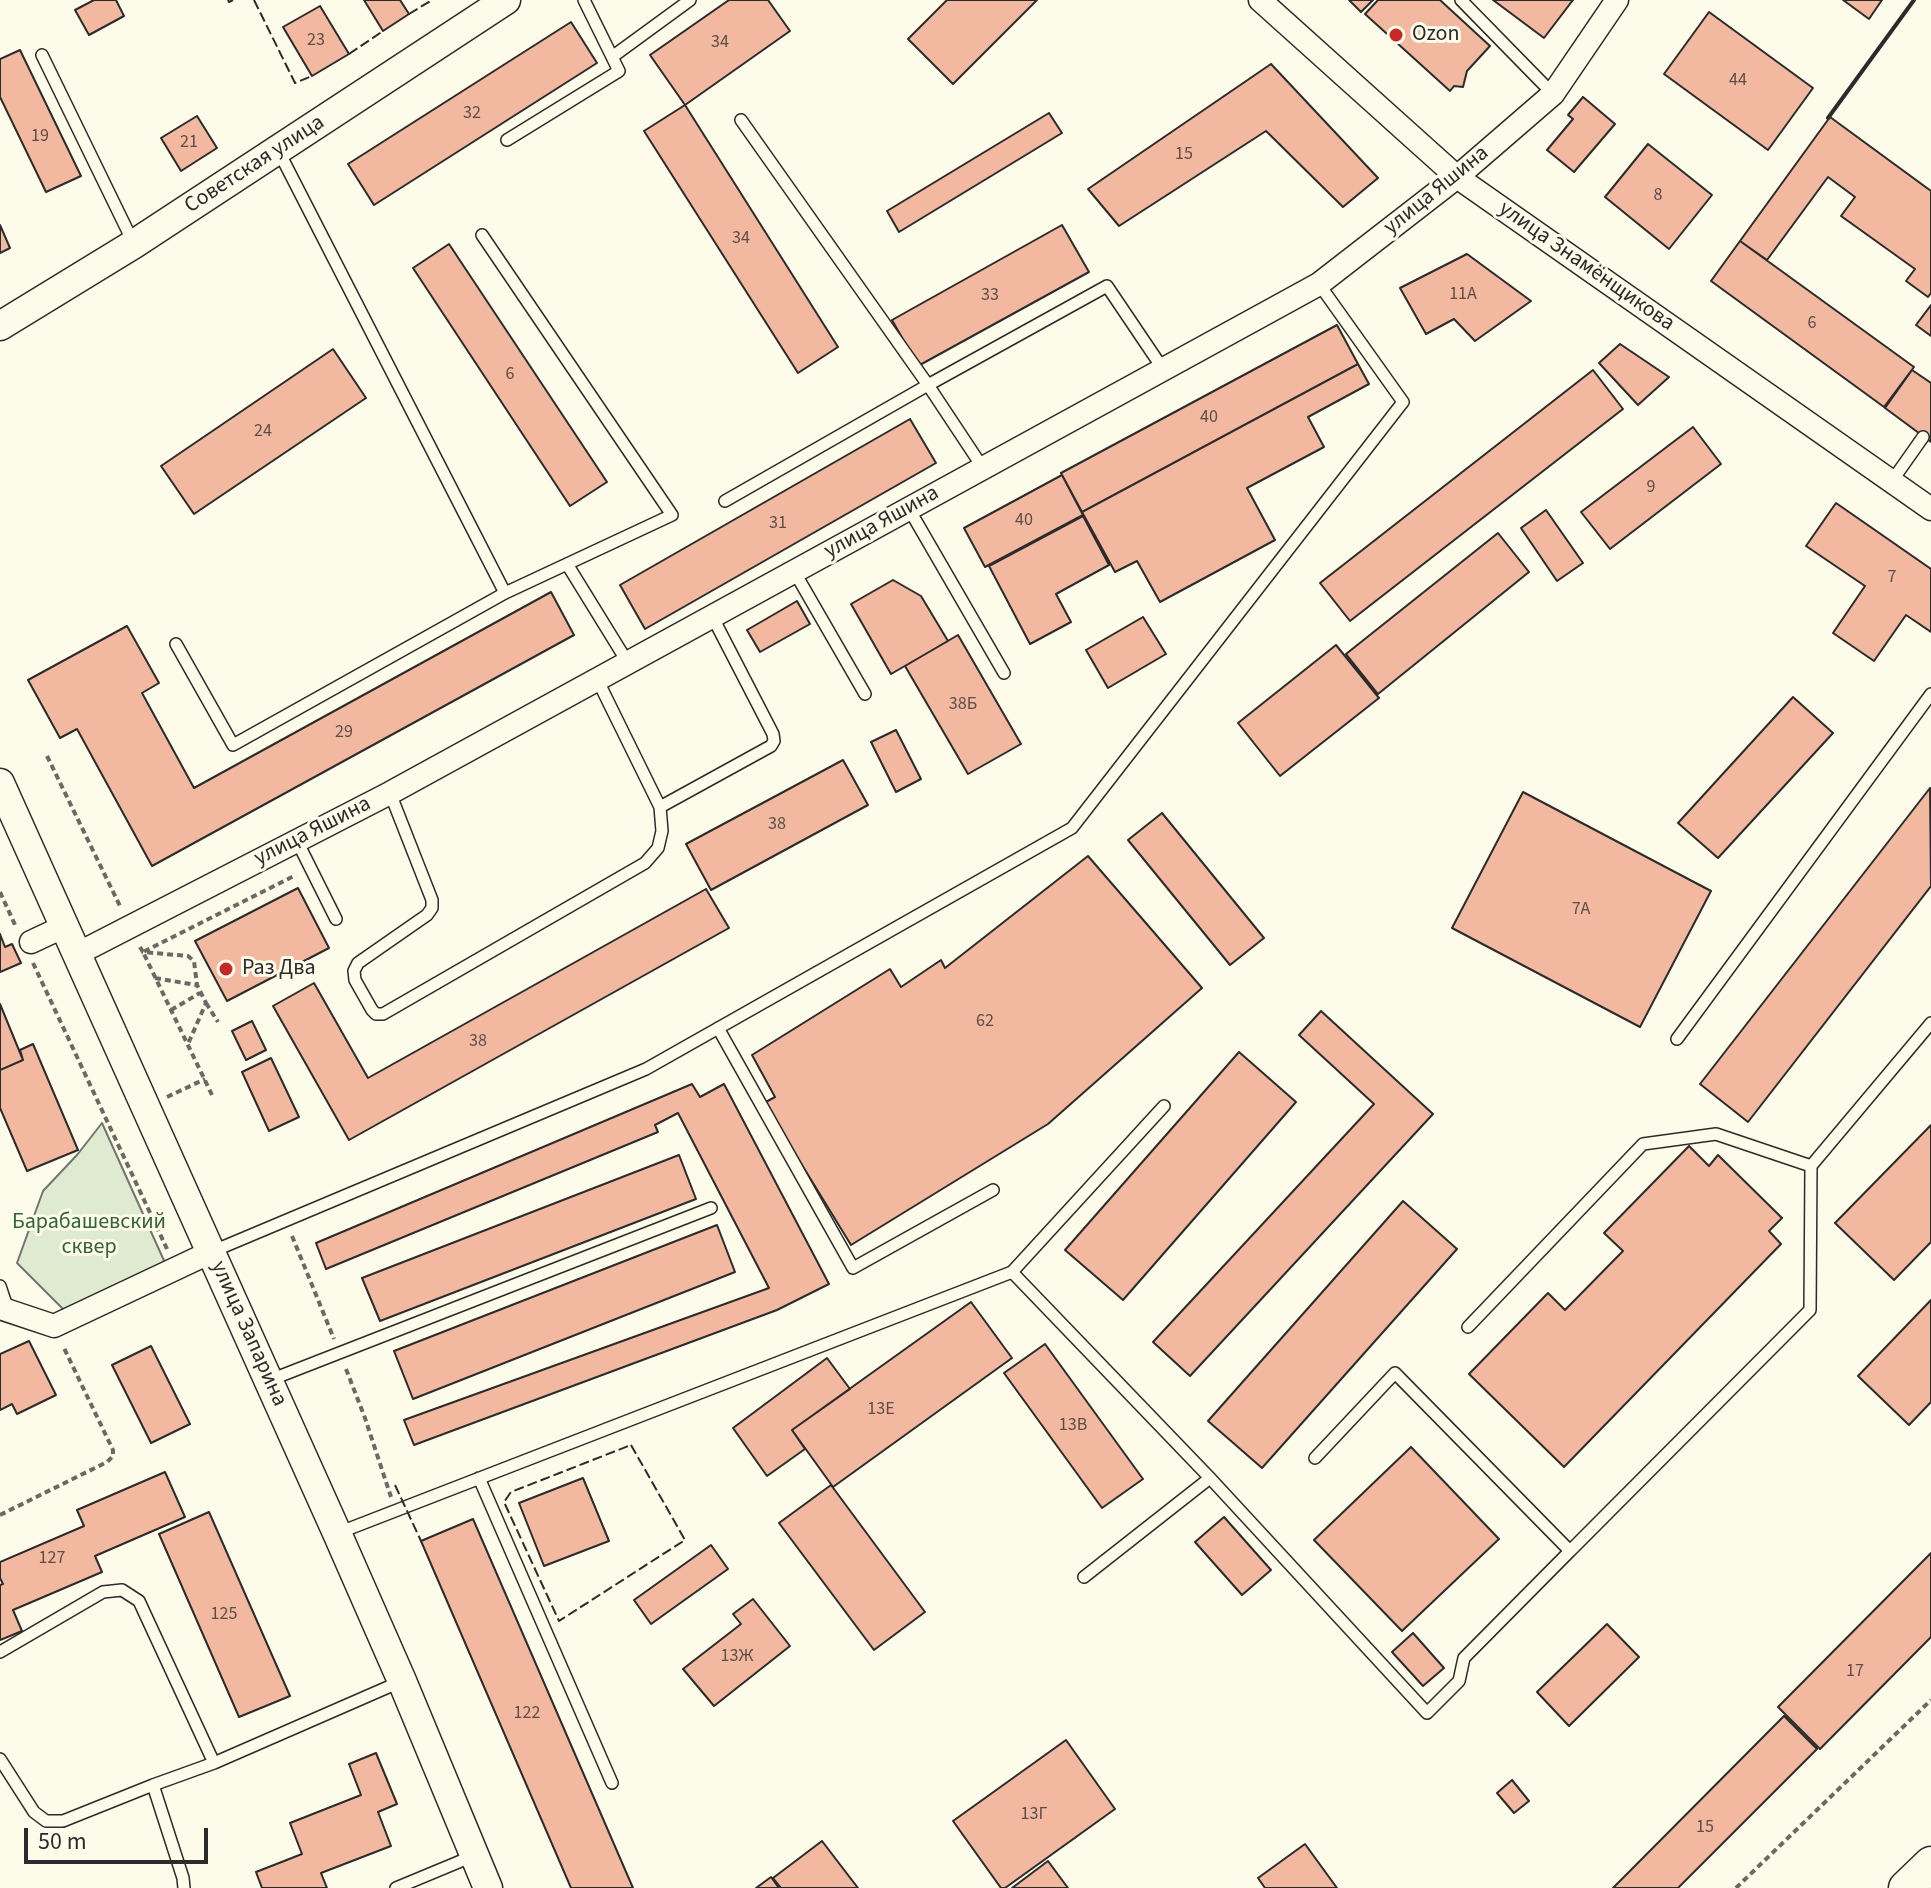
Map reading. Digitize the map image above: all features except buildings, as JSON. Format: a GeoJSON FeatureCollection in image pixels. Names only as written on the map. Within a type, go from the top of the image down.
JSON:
{"type":"FeatureCollection","features":[{"type":"Feature","properties":{"kind":"main road"},"geometry":{"type":"LineString","coordinates":[[1906,1888],[1931,1864]]}},
{"type":"Feature","properties":{"kind":"street","name":"Советская улица"},"geometry":{"type":"LineString","coordinates":[[0,326],[134,244],[506,0]]}},
{"type":"Feature","properties":{"kind":"street","name":"улица Знамёнщикова"},"geometry":{"type":"LineString","coordinates":[[1260,0],[1457,177],[1931,509]]}},
{"type":"Feature","properties":{"kind":"street","name":"улица Яшина"},"geometry":{"type":"LineString","coordinates":[[77,954],[390,793],[1319,284],[1457,177],[1553,94],[1617,0]]}},
{"type":"Feature","properties":{"kind":"street","name":"улица Запарина"},"geometry":{"type":"LineString","coordinates":[[0,783],[7,815],[65,926],[269,1380],[402,1681],[488,1888]]}},
{"type":"Feature","properties":{"kind":"street"},"geometry":{"type":"LineString","coordinates":[[28,946],[65,926]]}},
{"type":"Feature","properties":{"kind":"street"},"geometry":{"type":"LineString","coordinates":[[4,1309],[54,1326],[211,1252]]}},
{"type":"Feature","properties":{"kind":"lane"},"geometry":{"type":"LineString","coordinates":[[507,140],[619,71],[584,0]]}},
{"type":"Feature","properties":{"kind":"lane"},"geometry":{"type":"LineString","coordinates":[[612,57],[690,0]]}},
{"type":"Feature","properties":{"kind":"lane"},"geometry":{"type":"LineString","coordinates":[[1461,0],[1553,94]]}},
{"type":"Feature","properties":{"kind":"lane"},"geometry":{"type":"LineString","coordinates":[[42,55],[134,244]]}},
{"type":"Feature","properties":{"kind":"lane"},"geometry":{"type":"LineString","coordinates":[[741,120],[983,468]]}},
{"type":"Feature","properties":{"kind":"lane"},"geometry":{"type":"LineString","coordinates":[[278,151],[505,593]]}},
{"type":"Feature","properties":{"kind":"lane"},"geometry":{"type":"LineString","coordinates":[[176,644],[233,745],[505,593],[672,515],[482,235]]}},
{"type":"Feature","properties":{"kind":"lane"},"geometry":{"type":"LineString","coordinates":[[211,1252],[646,1069],[1072,828],[1403,402],[1319,284]]}},
{"type":"Feature","properties":{"kind":"lane"},"geometry":{"type":"LineString","coordinates":[[725,501],[1107,286],[1163,369]]}},
{"type":"Feature","properties":{"kind":"lane"},"geometry":{"type":"LineString","coordinates":[[1892,481],[1923,437]]}},
{"type":"Feature","properties":{"kind":"lane"},"geometry":{"type":"LineString","coordinates":[[909,509],[1004,673]]}},
{"type":"Feature","properties":{"kind":"lane"},"geometry":{"type":"LineString","coordinates":[[567,564],[628,663]]}},
{"type":"Feature","properties":{"kind":"lane"},"geometry":{"type":"LineString","coordinates":[[794,571],[865,694]]}},
{"type":"Feature","properties":{"kind":"lane"},"geometry":{"type":"LineString","coordinates":[[660,807],[771,746],[774,741],[712,616]]}},
{"type":"Feature","properties":{"kind":"lane"},"geometry":{"type":"LineString","coordinates":[[390,793],[432,900],[432,908],[427,915],[358,963],[354,971],[355,980],[376,1014],[383,1014],[645,863],[658,848],[662,831],[660,807],[597,679]]}},
{"type":"Feature","properties":{"kind":"lane"},"geometry":{"type":"LineString","coordinates":[[1677,1039],[1931,694]]}},
{"type":"Feature","properties":{"kind":"lane"},"geometry":{"type":"LineString","coordinates":[[297,841],[336,919]]}},
{"type":"Feature","properties":{"kind":"lane"},"geometry":{"type":"LineString","coordinates":[[1012,1272],[1210,1478],[1427,1713],[1459,1681],[1464,1658],[1810,1310],[1811,1166],[1931,1023]]}},
{"type":"Feature","properties":{"kind":"lane"},"geometry":{"type":"LineString","coordinates":[[718,1028],[853,1268],[993,1190]]}},
{"type":"Feature","properties":{"kind":"lane"},"geometry":{"type":"LineString","coordinates":[[337,1533],[1012,1272],[1164,1106]]}},
{"type":"Feature","properties":{"kind":"lane"},"geometry":{"type":"LineString","coordinates":[[1468,1327],[1643,1144],[1716,1134],[1811,1166]]}},
{"type":"Feature","properties":{"kind":"lane"},"geometry":{"type":"LineString","coordinates":[[269,1380],[711,1208]]}},
{"type":"Feature","properties":{"kind":"lane"},"geometry":{"type":"LineString","coordinates":[[0,1286],[4,1309]]}},
{"type":"Feature","properties":{"kind":"lane"},"geometry":{"type":"LineString","coordinates":[[1315,1458],[1395,1373],[1570,1551]]}},
{"type":"Feature","properties":{"kind":"lane"},"geometry":{"type":"LineString","coordinates":[[479,1478],[612,1783]]}},
{"type":"Feature","properties":{"kind":"lane"},"geometry":{"type":"LineString","coordinates":[[1084,1577],[1210,1478]]}},
{"type":"Feature","properties":{"kind":"lane"},"geometry":{"type":"LineString","coordinates":[[0,1652],[103,1592],[122,1590],[139,1601],[214,1763]]}},
{"type":"Feature","properties":{"kind":"lane"},"geometry":{"type":"LineString","coordinates":[[0,1759],[34,1812],[46,1821],[63,1821],[214,1763],[402,1681]]}},
{"type":"Feature","properties":{"kind":"lane"},"geometry":{"type":"LineString","coordinates":[[153,1785],[184,1888]]}},
{"type":"Feature","properties":{"kind":"lane"},"geometry":{"type":"LineString","coordinates":[[396,1888],[474,1855]]}},
{"type":"Feature","properties":{"kind":"path"},"geometry":{"type":"LineString","coordinates":[[212,1095],[143,952],[310,868]]}},
{"type":"Feature","properties":{"kind":"path"},"geometry":{"type":"LineString","coordinates":[[0,892],[28,946],[176,1269]]}},
{"type":"Feature","properties":{"kind":"path"},"geometry":{"type":"LineString","coordinates":[[155,978],[197,985]]}},
{"type":"Feature","properties":{"kind":"path"},"geometry":{"type":"LineString","coordinates":[[171,1010],[200,992]]}},
{"type":"Feature","properties":{"kind":"path"},"geometry":{"type":"LineString","coordinates":[[206,1003],[218,1022]]}},
{"type":"Feature","properties":{"kind":"path"},"geometry":{"type":"LineString","coordinates":[[0,1515],[107,1462],[113,1456],[113,1450],[54,1326]]}},
{"type":"Feature","properties":{"kind":"path"},"geometry":{"type":"LineString","coordinates":[[1736,1888],[1931,1700]]}},
{"type":"Feature","properties":{"kind":"green space","name":"Барабашевский сквер"},"geometry":{"type":"Polygon","coordinates":[[[102,1123],[166,1265],[66,1312],[17,1263],[43,1191],[102,1123]]]}},
{"type":"Feature","properties":{"kind":"fence"},"geometry":{"type":"LineString","coordinates":[[228,0],[233,0]]}},
{"type":"Feature","properties":{"kind":"fence"},"geometry":{"type":"LineString","coordinates":[[254,0],[295,83],[312,76]]}},
{"type":"Feature","properties":{"kind":"fence"},"geometry":{"type":"LineString","coordinates":[[409,14],[432,0]]}},
{"type":"Feature","properties":{"kind":"fence"},"geometry":{"type":"LineString","coordinates":[[349,54],[383,31]]}},
{"type":"Feature","properties":{"kind":"fence"},"geometry":{"type":"LineString","coordinates":[[631,1445],[685,1540],[559,1621],[504,1502],[511,1492],[631,1445]]}},
{"type":"Feature","properties":{"kind":"fence"},"geometry":{"type":"LineString","coordinates":[[395,1485],[421,1541]]}},
{"type":"Feature","properties":{"kind":"wall"},"geometry":{"type":"LineString","coordinates":[[1828,118],[1914,0]]}},
{"type":"Feature","properties":{"kind":"place","name":"Ozon"},"geometry":{"type":"Point","coordinates":[1396,35]}},
{"type":"Feature","properties":{"kind":"place","name":"Раз Два"},"geometry":{"type":"Point","coordinates":[226,969]}}]}
